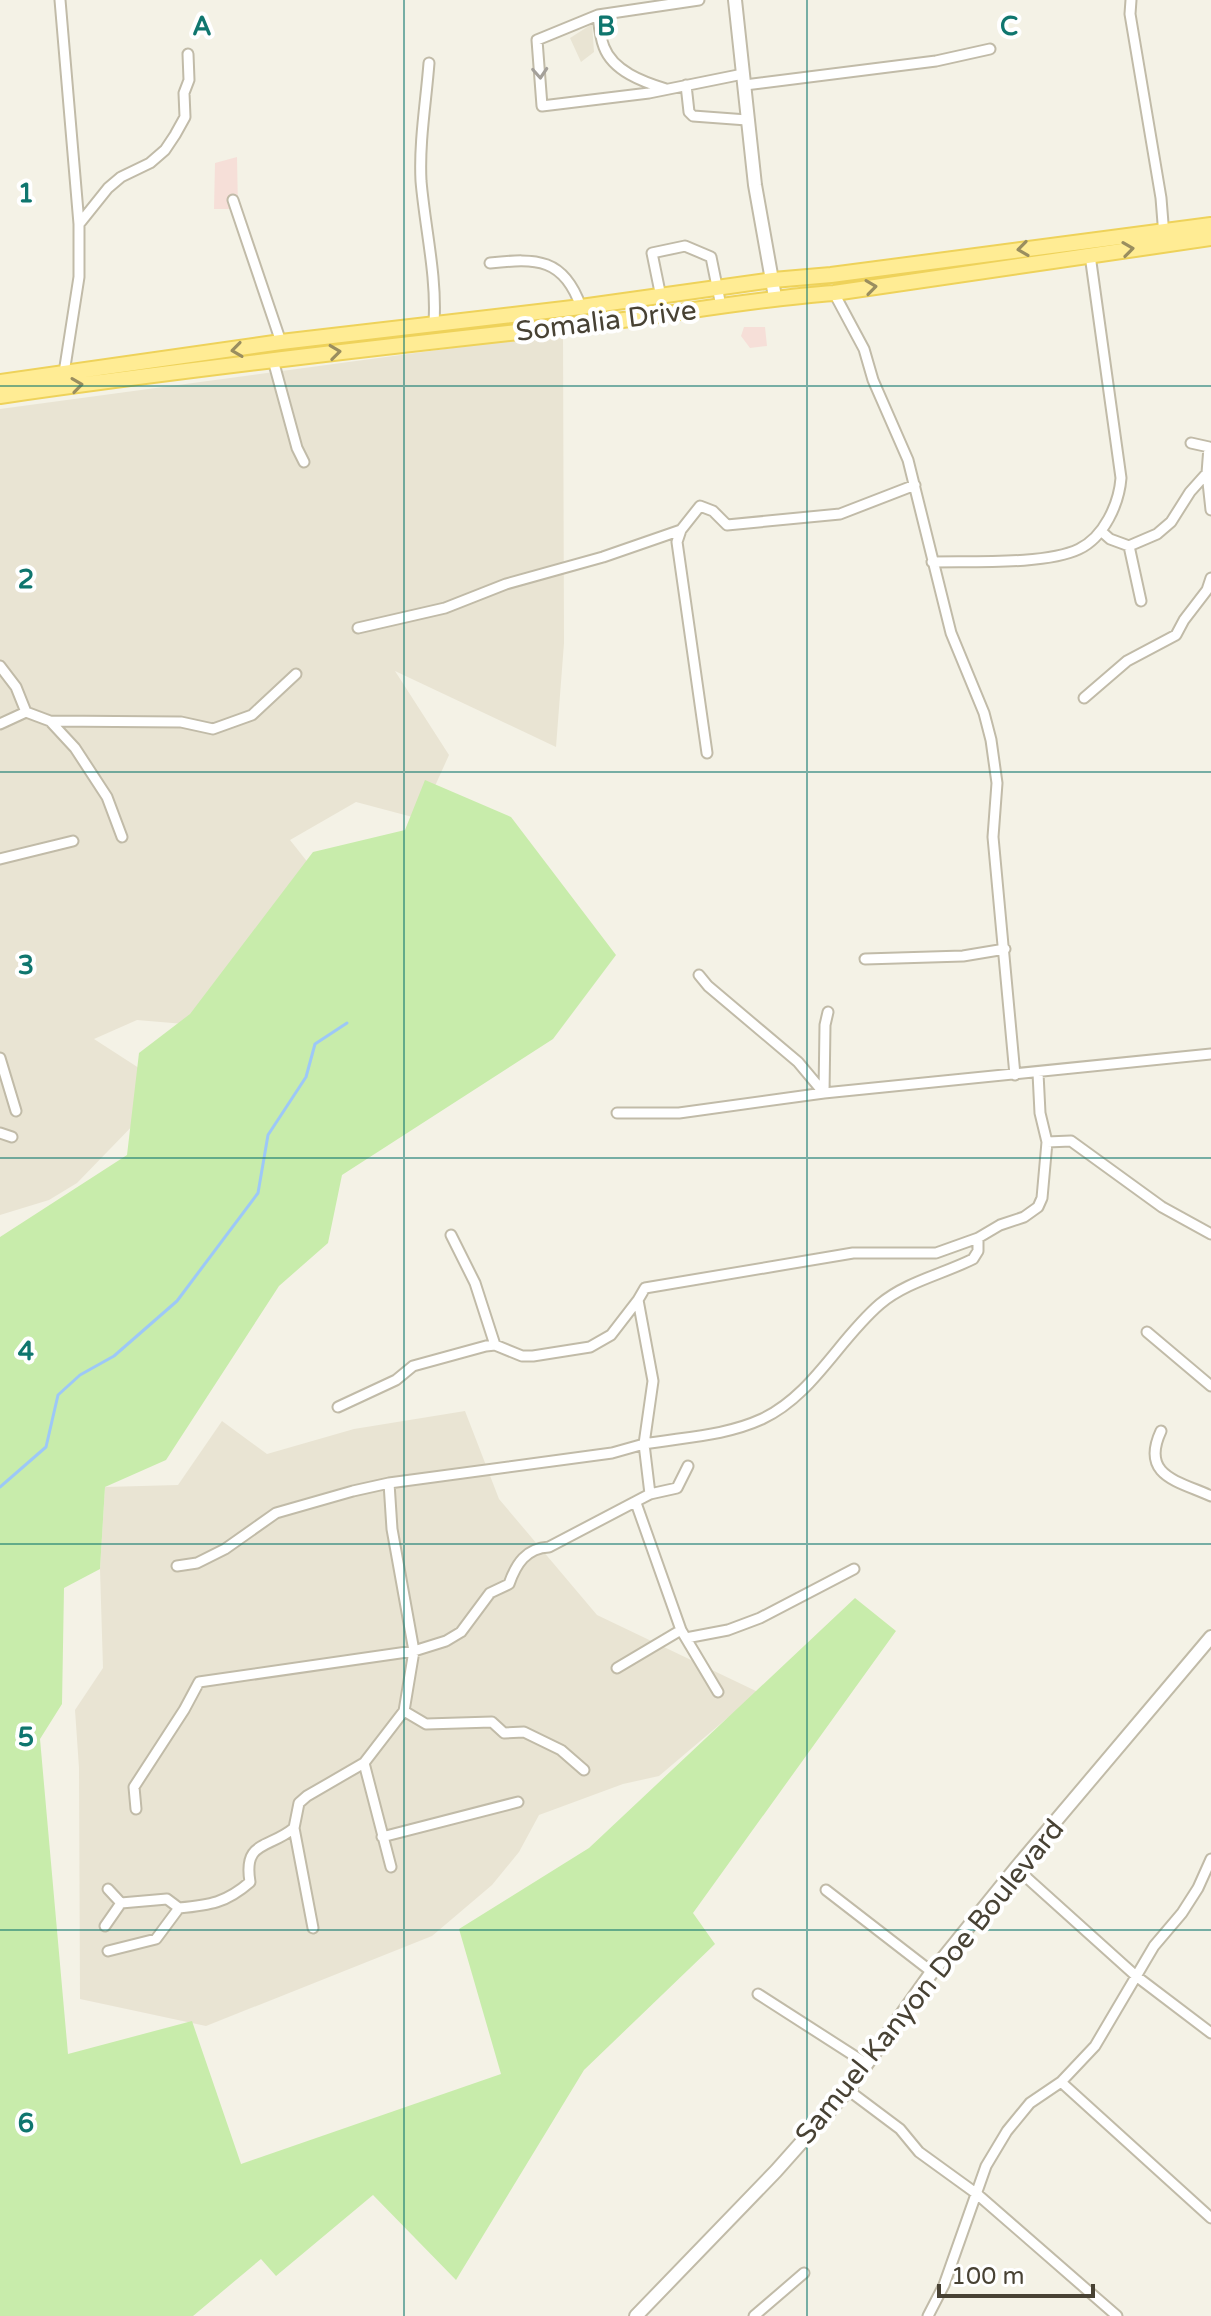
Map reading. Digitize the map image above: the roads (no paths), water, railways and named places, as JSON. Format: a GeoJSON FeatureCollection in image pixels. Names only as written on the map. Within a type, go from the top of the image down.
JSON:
{"type":"FeatureCollection","features":[{"type":"Feature","properties":{"kind":"main road","name":"Somalia Drive"},"geometry":{"type":"LineString","coordinates":[[0,396],[273,360],[584,325],[775,297],[834,293],[1090,255],[1211,225]]}},
{"type":"Feature","properties":{"kind":"main road","name":"Somalia Drive"},"geometry":{"type":"LineString","coordinates":[[0,382],[281,342],[719,290],[773,280],[1164,237],[1211,238]]}},
{"type":"Feature","properties":{"kind":"street"},"geometry":{"type":"LineString","coordinates":[[60,0],[79,224],[79,277],[64,373]]}},
{"type":"Feature","properties":{"kind":"street"},"geometry":{"type":"LineString","coordinates":[[699,0],[598,15],[537,40],[542,106],[669,90],[686,85],[936,61],[990,49]]}},
{"type":"Feature","properties":{"kind":"street"},"geometry":{"type":"LineString","coordinates":[[735,0],[755,185],[775,297]]}},
{"type":"Feature","properties":{"kind":"street"},"geometry":{"type":"LineString","coordinates":[[1131,0],[1130,14],[1161,198],[1164,237]]}},
{"type":"Feature","properties":{"kind":"street"},"geometry":{"type":"LineString","coordinates":[[598,15],[604,48],[619,66],[640,79],[669,90]]}},
{"type":"Feature","properties":{"kind":"street"},"geometry":{"type":"LineString","coordinates":[[79,224],[108,188],[121,177],[150,163],[165,150],[175,135],[185,117],[188,54]]}},
{"type":"Feature","properties":{"kind":"street"},"geometry":{"type":"LineString","coordinates":[[429,63],[421,177],[428,255],[436,291],[434,323]]}},
{"type":"Feature","properties":{"kind":"street"},"geometry":{"type":"LineString","coordinates":[[686,85],[689,112],[693,116],[747,120]]}},
{"type":"Feature","properties":{"kind":"street"},"geometry":{"type":"LineString","coordinates":[[233,200],[281,342]]}},
{"type":"Feature","properties":{"kind":"street"},"geometry":{"type":"LineString","coordinates":[[661,297],[652,253],[685,246],[711,257],[721,306]]}},
{"type":"Feature","properties":{"kind":"street"},"geometry":{"type":"LineString","coordinates":[[932,562],[1052,556],[1077,551],[1101,531],[1120,492],[1121,478],[1090,255]]}},
{"type":"Feature","properties":{"kind":"street"},"geometry":{"type":"LineString","coordinates":[[490,263],[513,260],[552,266],[566,275],[575,287],[581,307]]}},
{"type":"Feature","properties":{"kind":"street"},"geometry":{"type":"LineString","coordinates":[[834,293],[864,349],[873,380],[908,460],[951,633],[984,713],[991,740],[997,794],[993,837],[1015,1075]]}},
{"type":"Feature","properties":{"kind":"street"},"geometry":{"type":"LineString","coordinates":[[273,360],[297,448],[304,462]]}},
{"type":"Feature","properties":{"kind":"street"},"geometry":{"type":"LineString","coordinates":[[1191,443],[1210,446],[1207,473],[1211,510]]}},
{"type":"Feature","properties":{"kind":"street"},"geometry":{"type":"LineString","coordinates":[[1101,531],[1110,539],[1129,546],[1157,534],[1171,522],[1190,492],[1207,473]]}},
{"type":"Feature","properties":{"kind":"street"},"geometry":{"type":"LineString","coordinates":[[707,753],[677,542],[681,530],[700,506],[713,511],[727,525],[805,519],[840,514],[915,485]]}},
{"type":"Feature","properties":{"kind":"street"},"geometry":{"type":"LineString","coordinates":[[358,628],[445,608],[506,584],[603,557],[681,530]]}},
{"type":"Feature","properties":{"kind":"street"},"geometry":{"type":"LineString","coordinates":[[1129,546],[1141,601]]}},
{"type":"Feature","properties":{"kind":"street"},"geometry":{"type":"LineString","coordinates":[[1084,698],[1127,661],[1176,635],[1207,590],[1211,578]]}},
{"type":"Feature","properties":{"kind":"street"},"geometry":{"type":"LineString","coordinates":[[0,666],[16,687],[26,712]]}},
{"type":"Feature","properties":{"kind":"street"},"geometry":{"type":"LineString","coordinates":[[0,724],[26,712],[50,721],[181,722],[213,729],[252,715],[296,674]]}},
{"type":"Feature","properties":{"kind":"street"},"geometry":{"type":"LineString","coordinates":[[50,721],[75,748],[107,797],[122,837]]}},
{"type":"Feature","properties":{"kind":"street"},"geometry":{"type":"LineString","coordinates":[[0,859],[73,841]]}},
{"type":"Feature","properties":{"kind":"street"},"geometry":{"type":"LineString","coordinates":[[865,959],[963,956],[1005,949]]}},
{"type":"Feature","properties":{"kind":"street"},"geometry":{"type":"LineString","coordinates":[[699,975],[798,1062],[824,1093]]}},
{"type":"Feature","properties":{"kind":"street"},"geometry":{"type":"LineString","coordinates":[[824,1093],[828,1012]]}},
{"type":"Feature","properties":{"kind":"street"},"geometry":{"type":"LineString","coordinates":[[617,1113],[679,1113],[824,1093],[1211,1054]]}},
{"type":"Feature","properties":{"kind":"street"},"geometry":{"type":"LineString","coordinates":[[0,1058],[16,1111]]}},
{"type":"Feature","properties":{"kind":"street"},"geometry":{"type":"LineString","coordinates":[[338,1407],[396,1380],[413,1366],[495,1345],[522,1356],[590,1347],[611,1335],[638,1300],[641,1291],[658,1285],[853,1253],[936,1253],[959,1247],[1000,1225],[1024,1217],[1038,1207],[1042,1198],[1047,1142],[1040,1113],[1038,1073]]}},
{"type":"Feature","properties":{"kind":"street"},"geometry":{"type":"LineString","coordinates":[[0,1133],[12,1137]]}},
{"type":"Feature","properties":{"kind":"street"},"geometry":{"type":"LineString","coordinates":[[1047,1142],[1071,1141],[1162,1207],[1211,1234]]}},
{"type":"Feature","properties":{"kind":"street"},"geometry":{"type":"LineString","coordinates":[[451,1235],[475,1283],[495,1345]]}},
{"type":"Feature","properties":{"kind":"street"},"geometry":{"type":"LineString","coordinates":[[177,1566],[197,1563],[225,1549],[276,1513],[389,1483],[612,1453],[644,1444],[732,1432],[789,1403],[882,1303],[900,1291],[973,1259],[978,1251],[978,1238]]}},
{"type":"Feature","properties":{"kind":"street"},"geometry":{"type":"LineString","coordinates":[[638,1300],[653,1381],[644,1444],[650,1494]]}},
{"type":"Feature","properties":{"kind":"street"},"geometry":{"type":"LineString","coordinates":[[1147,1332],[1211,1386]]}},
{"type":"Feature","properties":{"kind":"street"},"geometry":{"type":"LineString","coordinates":[[1161,1431],[1153,1447],[1155,1462],[1162,1474],[1211,1496]]}},
{"type":"Feature","properties":{"kind":"street"},"geometry":{"type":"LineString","coordinates":[[136,1809],[134,1787],[199,1682],[414,1651],[446,1641],[461,1632],[490,1593],[509,1584],[516,1565],[529,1553],[549,1547],[650,1494],[677,1488],[688,1466]]}},
{"type":"Feature","properties":{"kind":"street"},"geometry":{"type":"LineString","coordinates":[[313,1928],[294,1828],[299,1803],[364,1763],[404,1711],[414,1651],[392,1529],[389,1483]]}},
{"type":"Feature","properties":{"kind":"street"},"geometry":{"type":"LineString","coordinates":[[636,1503],[684,1634],[718,1692]]}},
{"type":"Feature","properties":{"kind":"street"},"geometry":{"type":"LineString","coordinates":[[617,1668],[684,1634],[728,1630],[760,1618],[854,1569]]}},
{"type":"Feature","properties":{"kind":"street","name":"Samuel Kanyon Doe Boulevard"},"geometry":{"type":"LineString","coordinates":[[636,2316],[776,2171],[848,2090],[932,1972],[1211,1637]]}},
{"type":"Feature","properties":{"kind":"street"},"geometry":{"type":"LineString","coordinates":[[404,1711],[426,1724],[492,1722],[504,1733],[524,1732],[561,1750],[584,1770]]}},
{"type":"Feature","properties":{"kind":"street"},"geometry":{"type":"LineString","coordinates":[[364,1763],[391,1867]]}},
{"type":"Feature","properties":{"kind":"street"},"geometry":{"type":"LineString","coordinates":[[382,1837],[518,1802]]}},
{"type":"Feature","properties":{"kind":"street"},"geometry":{"type":"LineString","coordinates":[[121,1903],[167,1899],[179,1908],[222,1902],[250,1882],[247,1866],[250,1856],[294,1828]]}},
{"type":"Feature","properties":{"kind":"street"},"geometry":{"type":"LineString","coordinates":[[928,2316],[944,2285],[986,2166],[1007,2131],[1030,2103],[1061,2082],[1095,2046],[1154,1946],[1190,1900],[1211,1859]]}},
{"type":"Feature","properties":{"kind":"street"},"geometry":{"type":"LineString","coordinates":[[1016,1868],[1136,1976],[1211,2033]]}},
{"type":"Feature","properties":{"kind":"street"},"geometry":{"type":"LineString","coordinates":[[108,1889],[121,1903]]}},
{"type":"Feature","properties":{"kind":"street"},"geometry":{"type":"LineString","coordinates":[[826,1890],[932,1972]]}},
{"type":"Feature","properties":{"kind":"street"},"geometry":{"type":"LineString","coordinates":[[105,1926],[121,1903]]}},
{"type":"Feature","properties":{"kind":"street"},"geometry":{"type":"LineString","coordinates":[[108,1951],[156,1939],[179,1908]]}},
{"type":"Feature","properties":{"kind":"street"},"geometry":{"type":"LineString","coordinates":[[758,1994],[867,2064]]}},
{"type":"Feature","properties":{"kind":"street"},"geometry":{"type":"LineString","coordinates":[[1061,2082],[1211,2218]]}},
{"type":"Feature","properties":{"kind":"street"},"geometry":{"type":"LineString","coordinates":[[848,2090],[900,2129],[919,2152],[977,2194],[1117,2316]]}},
{"type":"Feature","properties":{"kind":"street"},"geometry":{"type":"LineString","coordinates":[[754,2316],[804,2273]]}},
{"type":"Feature","properties":{"kind":"waterway"},"geometry":{"type":"LineString","coordinates":[[0,1487],[46,1447],[58,1395],[80,1375],[114,1356],[177,1301],[258,1193],[268,1135],[306,1077],[315,1044],[347,1023]]}}]}
